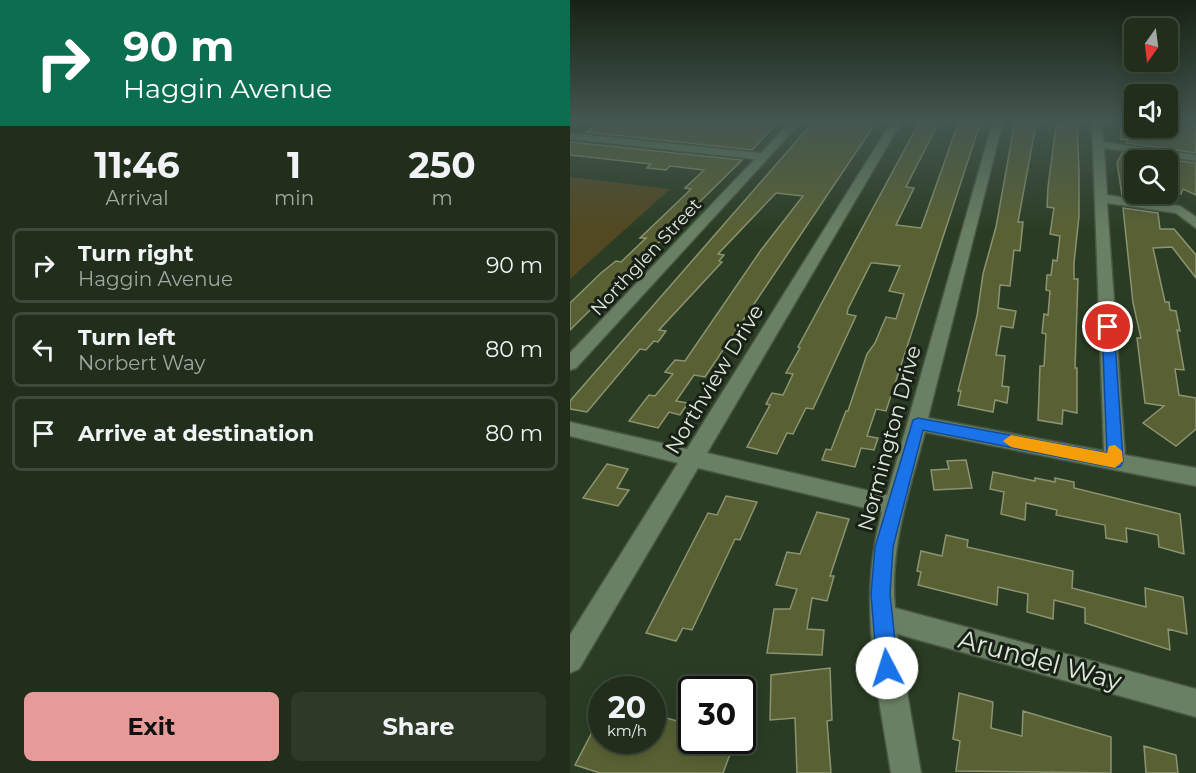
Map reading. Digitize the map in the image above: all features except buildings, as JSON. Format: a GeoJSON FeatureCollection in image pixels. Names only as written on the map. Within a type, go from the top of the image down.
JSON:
{"type":"FeatureCollection","features":[{"type":"Feature","properties":{"kind":"street","name":"Northglen Street"},"geometry":{"type":"LineString","coordinates":[[570,364],[764,157]]}},
{"type":"Feature","properties":{"kind":"street","name":"Northview Drive"},"geometry":{"type":"LineString","coordinates":[[570,660],[875,157]]}},
{"type":"Feature","properties":{"kind":"street","name":"Normington Drive"},"geometry":{"type":"LineString","coordinates":[[906,773],[889,681],[880,594],[884,547],[988,157]]}},
{"type":"Feature","properties":{"kind":"street"},"geometry":{"type":"LineString","coordinates":[[1099,157],[1115,461]]}},
{"type":"Feature","properties":{"kind":"street"},"geometry":{"type":"LineString","coordinates":[[1101,198],[1180,210],[1196,224]]}},
{"type":"Feature","properties":{"kind":"street"},"geometry":{"type":"LineString","coordinates":[[918,423],[1196,477]]}},
{"type":"Feature","properties":{"kind":"street"},"geometry":{"type":"LineString","coordinates":[[570,429],[895,506]]}},
{"type":"Feature","properties":{"kind":"street","name":"Arundel Way"},"geometry":{"type":"LineString","coordinates":[[884,618],[1196,703]]}},
{"type":"Feature","properties":{"kind":"shaded area"},"geometry":{"type":"Polygon","coordinates":[[[570,177],[670,189],[570,279],[570,177]]]}},
{"type":"Feature","properties":{"kind":"slow traffic"},"geometry":{"type":"LineString","coordinates":[[1011,441],[1115,461],[1115,451]]}},
{"type":"Feature","properties":{"kind":"route"},"geometry":{"type":"LineString","coordinates":[[887,668],[880,594],[884,547],[918,423],[1115,461],[1108,327]]}}]}
